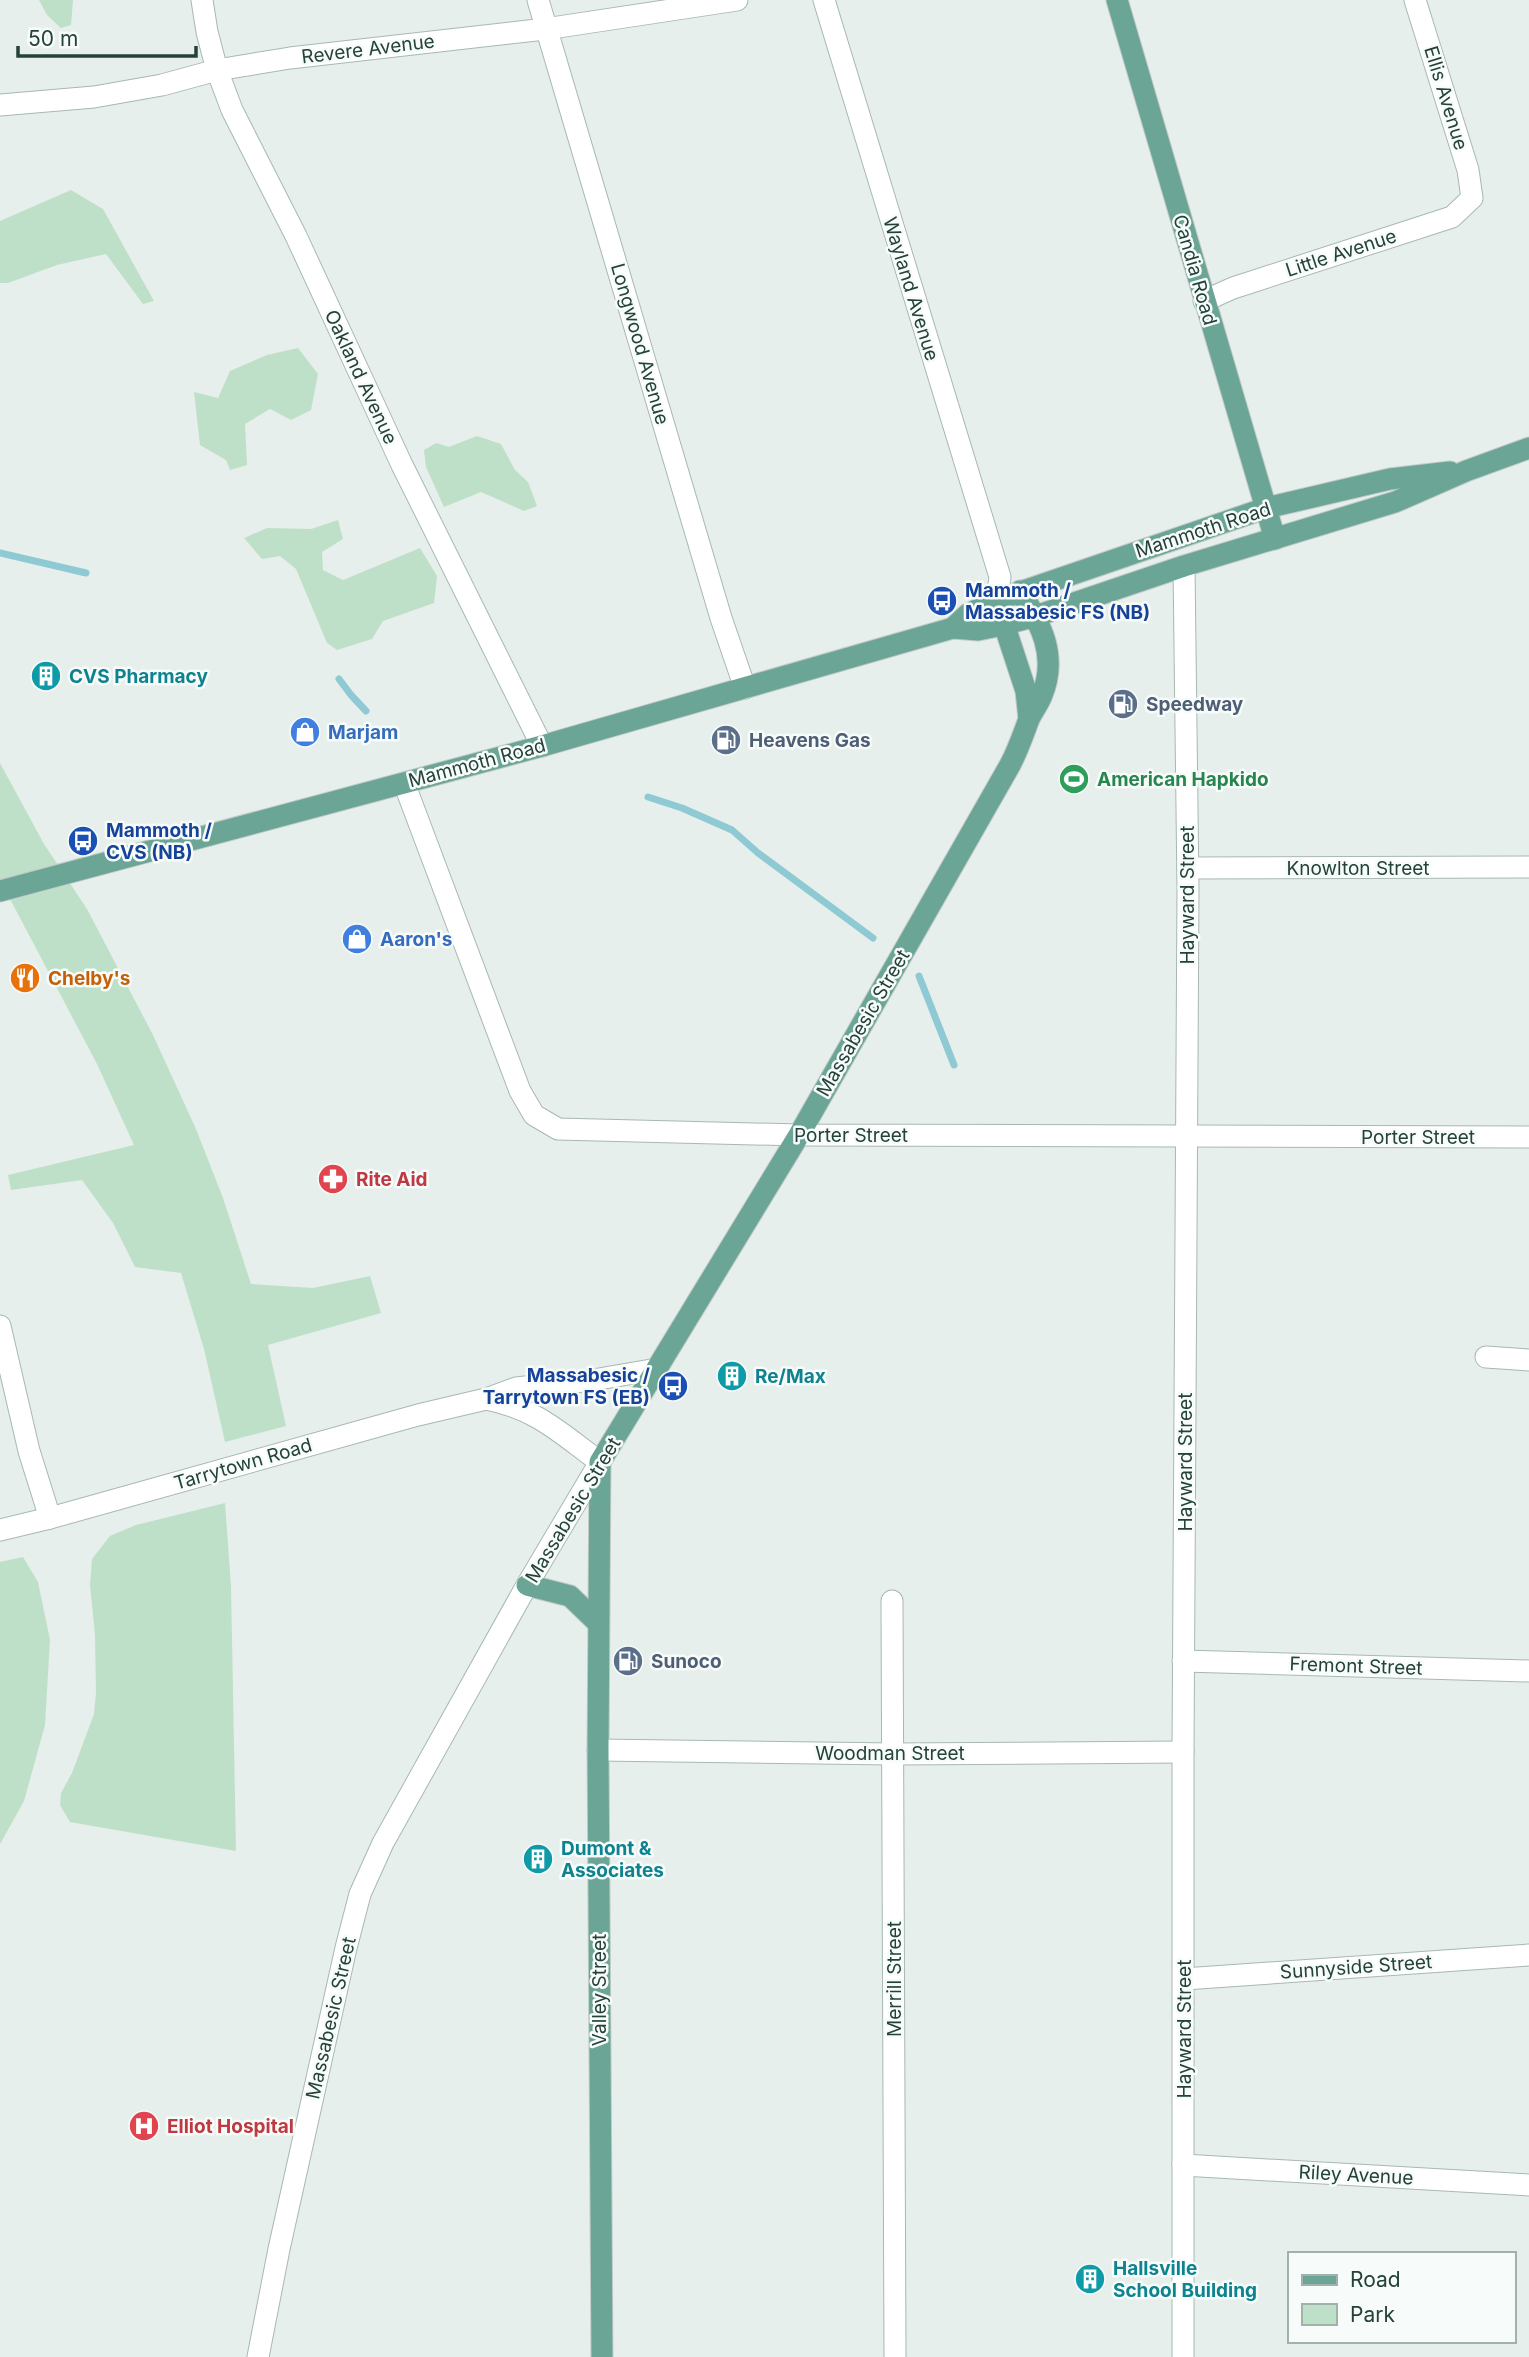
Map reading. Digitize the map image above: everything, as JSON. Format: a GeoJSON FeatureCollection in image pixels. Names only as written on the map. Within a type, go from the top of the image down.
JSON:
{"type":"FeatureCollection","features":[{"type":"Feature","properties":{"kind":"main road","name":"Candia Road"},"geometry":{"type":"LineString","coordinates":[[1117,0],[1275,539]]}},
{"type":"Feature","properties":{"kind":"main road","name":"Mammoth Road"},"geometry":{"type":"LineString","coordinates":[[0,891],[542,746],[953,628],[970,631],[1036,616],[1184,566],[1395,502],[1466,471],[1529,448]]}},
{"type":"Feature","properties":{"kind":"main road","name":"Mammoth Road"},"geometry":{"type":"LineString","coordinates":[[953,628],[968,614],[997,600],[1266,508],[1390,480],[1466,471]]}},
{"type":"Feature","properties":{"kind":"main road","name":"Massabesic Street"},"geometry":{"type":"LineString","coordinates":[[600,1462],[799,1135],[1010,765],[1042,694],[1048,673],[1049,650],[1036,616],[1020,592]]}},
{"type":"Feature","properties":{"kind":"main road"},"geometry":{"type":"LineString","coordinates":[[997,600],[1026,691],[1029,719]]}},
{"type":"Feature","properties":{"kind":"main road","name":"Valley Street"},"geometry":{"type":"LineString","coordinates":[[600,1462],[598,1750],[602,2357]]}},
{"type":"Feature","properties":{"kind":"main road"},"geometry":{"type":"LineString","coordinates":[[527,1586],[570,1596],[598,1623]]}},
{"type":"Feature","properties":{"kind":"street","name":"Oakland Avenue"},"geometry":{"type":"LineString","coordinates":[[202,0],[217,70],[233,110],[296,236],[402,465],[542,746]]}},
{"type":"Feature","properties":{"kind":"street","name":"Longwood Avenue"},"geometry":{"type":"LineString","coordinates":[[538,0],[721,618],[746,688]]}},
{"type":"Feature","properties":{"kind":"street","name":"Revere Avenue"},"geometry":{"type":"LineString","coordinates":[[0,104],[94,97],[162,85],[217,70],[290,58],[545,29],[737,0]]}},
{"type":"Feature","properties":{"kind":"street","name":"Wayland Avenue"},"geometry":{"type":"LineString","coordinates":[[824,0],[1000,577],[997,600]]}},
{"type":"Feature","properties":{"kind":"street","name":"Ellis Avenue"},"geometry":{"type":"LineString","coordinates":[[1415,0],[1468,170],[1472,198]]}},
{"type":"Feature","properties":{"kind":"street","name":"Little Avenue"},"geometry":{"type":"LineString","coordinates":[[1204,301],[1233,288],[1452,218],[1472,198]]}},
{"type":"Feature","properties":{"kind":"street","name":"Hayward Street"},"geometry":{"type":"LineString","coordinates":[[1183,2357],[1188,868],[1184,566]]}},
{"type":"Feature","properties":{"kind":"street"},"geometry":{"type":"LineString","coordinates":[[1000,577],[1020,592]]}},
{"type":"Feature","properties":{"kind":"street","name":"Porter Street"},"geometry":{"type":"LineString","coordinates":[[404,783],[520,1091],[534,1115],[558,1129],[799,1135],[1529,1137]]}},
{"type":"Feature","properties":{"kind":"street","name":"Knowlton Street"},"geometry":{"type":"LineString","coordinates":[[1188,868],[1529,867]]}},
{"type":"Feature","properties":{"kind":"street"},"geometry":{"type":"LineString","coordinates":[[0,1326],[29,1451],[50,1518]]}},
{"type":"Feature","properties":{"kind":"street"},"geometry":{"type":"LineString","coordinates":[[1486,1357],[1529,1360]]}},
{"type":"Feature","properties":{"kind":"street","name":"Tarrytown Road"},"geometry":{"type":"LineString","coordinates":[[0,1530],[418,1415],[486,1399],[516,1388],[593,1380],[657,1369]]}},
{"type":"Feature","properties":{"kind":"street","name":"Tarrytown Road"},"geometry":{"type":"LineString","coordinates":[[486,1399],[509,1404],[541,1419],[600,1462]]}},
{"type":"Feature","properties":{"kind":"street","name":"Massabesic Street"},"geometry":{"type":"LineString","coordinates":[[258,2357],[288,2209],[360,1894],[383,1843],[600,1462]]}},
{"type":"Feature","properties":{"kind":"street","name":"Merrill Street"},"geometry":{"type":"LineString","coordinates":[[892,1601],[895,2357]]}},
{"type":"Feature","properties":{"kind":"street","name":"Fremont Street"},"geometry":{"type":"LineString","coordinates":[[1184,1661],[1529,1671]]}},
{"type":"Feature","properties":{"kind":"street","name":"Woodman Street"},"geometry":{"type":"LineString","coordinates":[[598,1750],[893,1754],[1183,1752]]}},
{"type":"Feature","properties":{"kind":"street","name":"Sunnyside Street"},"geometry":{"type":"LineString","coordinates":[[1184,1979],[1529,1955]]}},
{"type":"Feature","properties":{"kind":"street","name":"Riley Avenue"},"geometry":{"type":"LineString","coordinates":[[1183,2165],[1529,2185]]}},
{"type":"Feature","properties":{"kind":"green space"},"geometry":{"type":"Polygon","coordinates":[[[39,0],[73,0],[71,25],[61,28],[47,15],[39,0]]]}},
{"type":"Feature","properties":{"kind":"green space"},"geometry":{"type":"Polygon","coordinates":[[[71,190],[103,209],[154,301],[143,304],[106,254],[57,265],[8,283],[0,283],[0,221],[71,190]]]}},
{"type":"Feature","properties":{"kind":"green space"},"geometry":{"type":"Polygon","coordinates":[[[298,348],[318,374],[311,410],[291,420],[270,409],[245,424],[247,465],[230,470],[226,460],[200,445],[194,392],[218,398],[230,371],[267,355],[298,348]]]}},
{"type":"Feature","properties":{"kind":"green space"},"geometry":{"type":"Polygon","coordinates":[[[477,436],[501,444],[515,470],[528,482],[537,506],[524,511],[481,492],[444,507],[426,467],[424,450],[436,443],[449,447],[477,436]]]}},
{"type":"Feature","properties":{"kind":"green space"},"geometry":{"type":"Polygon","coordinates":[[[338,520],[343,539],[322,552],[323,570],[343,580],[420,548],[437,576],[434,603],[383,621],[372,639],[337,650],[327,643],[296,569],[280,556],[262,559],[244,538],[267,528],[311,529],[338,520]]]}},
{"type":"Feature","properties":{"kind":"green space"},"geometry":{"type":"Polygon","coordinates":[[[0,763],[44,844],[87,909],[153,1035],[196,1129],[223,1198],[251,1284],[313,1288],[370,1276],[381,1313],[268,1345],[286,1426],[225,1442],[204,1349],[181,1273],[135,1267],[113,1223],[82,1180],[11,1190],[8,1175],[134,1145],[97,1064],[0,880],[0,763]]]}},
{"type":"Feature","properties":{"kind":"green space"},"geometry":{"type":"Polygon","coordinates":[[[225,1503],[231,1586],[236,1851],[70,1822],[60,1805],[61,1793],[72,1773],[94,1714],[96,1693],[95,1635],[90,1585],[92,1559],[110,1536],[136,1525],[225,1503]]]}},
{"type":"Feature","properties":{"kind":"green space"},"geometry":{"type":"Polygon","coordinates":[[[23,1557],[38,1582],[50,1640],[45,1725],[24,1801],[0,1844],[0,1562],[23,1557]]]}},
{"type":"Feature","properties":{"kind":"waterway"},"geometry":{"type":"LineString","coordinates":[[0,553],[86,573]]}},
{"type":"Feature","properties":{"kind":"waterway"},"geometry":{"type":"LineString","coordinates":[[339,679],[366,711]]}},
{"type":"Feature","properties":{"kind":"waterway"},"geometry":{"type":"LineString","coordinates":[[648,797],[682,808],[732,830],[758,853],[873,938]]}},
{"type":"Feature","properties":{"kind":"waterway"},"geometry":{"type":"LineString","coordinates":[[919,976],[954,1065]]}},
{"type":"Feature","properties":{"kind":"place","name":"Mammoth / Massabesic FS (NB)"},"geometry":{"type":"Point","coordinates":[942,601]}},
{"type":"Feature","properties":{"kind":"place","name":"CVS Pharmacy"},"geometry":{"type":"Point","coordinates":[46,676]}},
{"type":"Feature","properties":{"kind":"place","name":"Speedway"},"geometry":{"type":"Point","coordinates":[1123,704]}},
{"type":"Feature","properties":{"kind":"place","name":"Marjam"},"geometry":{"type":"Point","coordinates":[305,732]}},
{"type":"Feature","properties":{"kind":"place","name":"Heavens Gas"},"geometry":{"type":"Point","coordinates":[726,740]}},
{"type":"Feature","properties":{"kind":"place","name":"American Hapkido"},"geometry":{"type":"Point","coordinates":[1074,779]}},
{"type":"Feature","properties":{"kind":"place","name":"Mammoth / CVS (NB)"},"geometry":{"type":"Point","coordinates":[83,841]}},
{"type":"Feature","properties":{"kind":"place","name":"Aaron's"},"geometry":{"type":"Point","coordinates":[357,939]}},
{"type":"Feature","properties":{"kind":"place","name":"Chelby's"},"geometry":{"type":"Point","coordinates":[25,978]}},
{"type":"Feature","properties":{"kind":"place","name":"Rite Aid"},"geometry":{"type":"Point","coordinates":[333,1179]}},
{"type":"Feature","properties":{"kind":"place","name":"Re/Max"},"geometry":{"type":"Point","coordinates":[732,1376]}},
{"type":"Feature","properties":{"kind":"place","name":"Massabesic / Tarrytown FS (EB)"},"geometry":{"type":"Point","coordinates":[673,1386]}},
{"type":"Feature","properties":{"kind":"place","name":"Sunoco"},"geometry":{"type":"Point","coordinates":[628,1661]}},
{"type":"Feature","properties":{"kind":"place","name":"Dumont & Associates"},"geometry":{"type":"Point","coordinates":[538,1859]}},
{"type":"Feature","properties":{"kind":"place","name":"Elliot Hospital"},"geometry":{"type":"Point","coordinates":[144,2126]}},
{"type":"Feature","properties":{"kind":"place","name":"Hallsville School Building"},"geometry":{"type":"Point","coordinates":[1090,2279]}}]}
